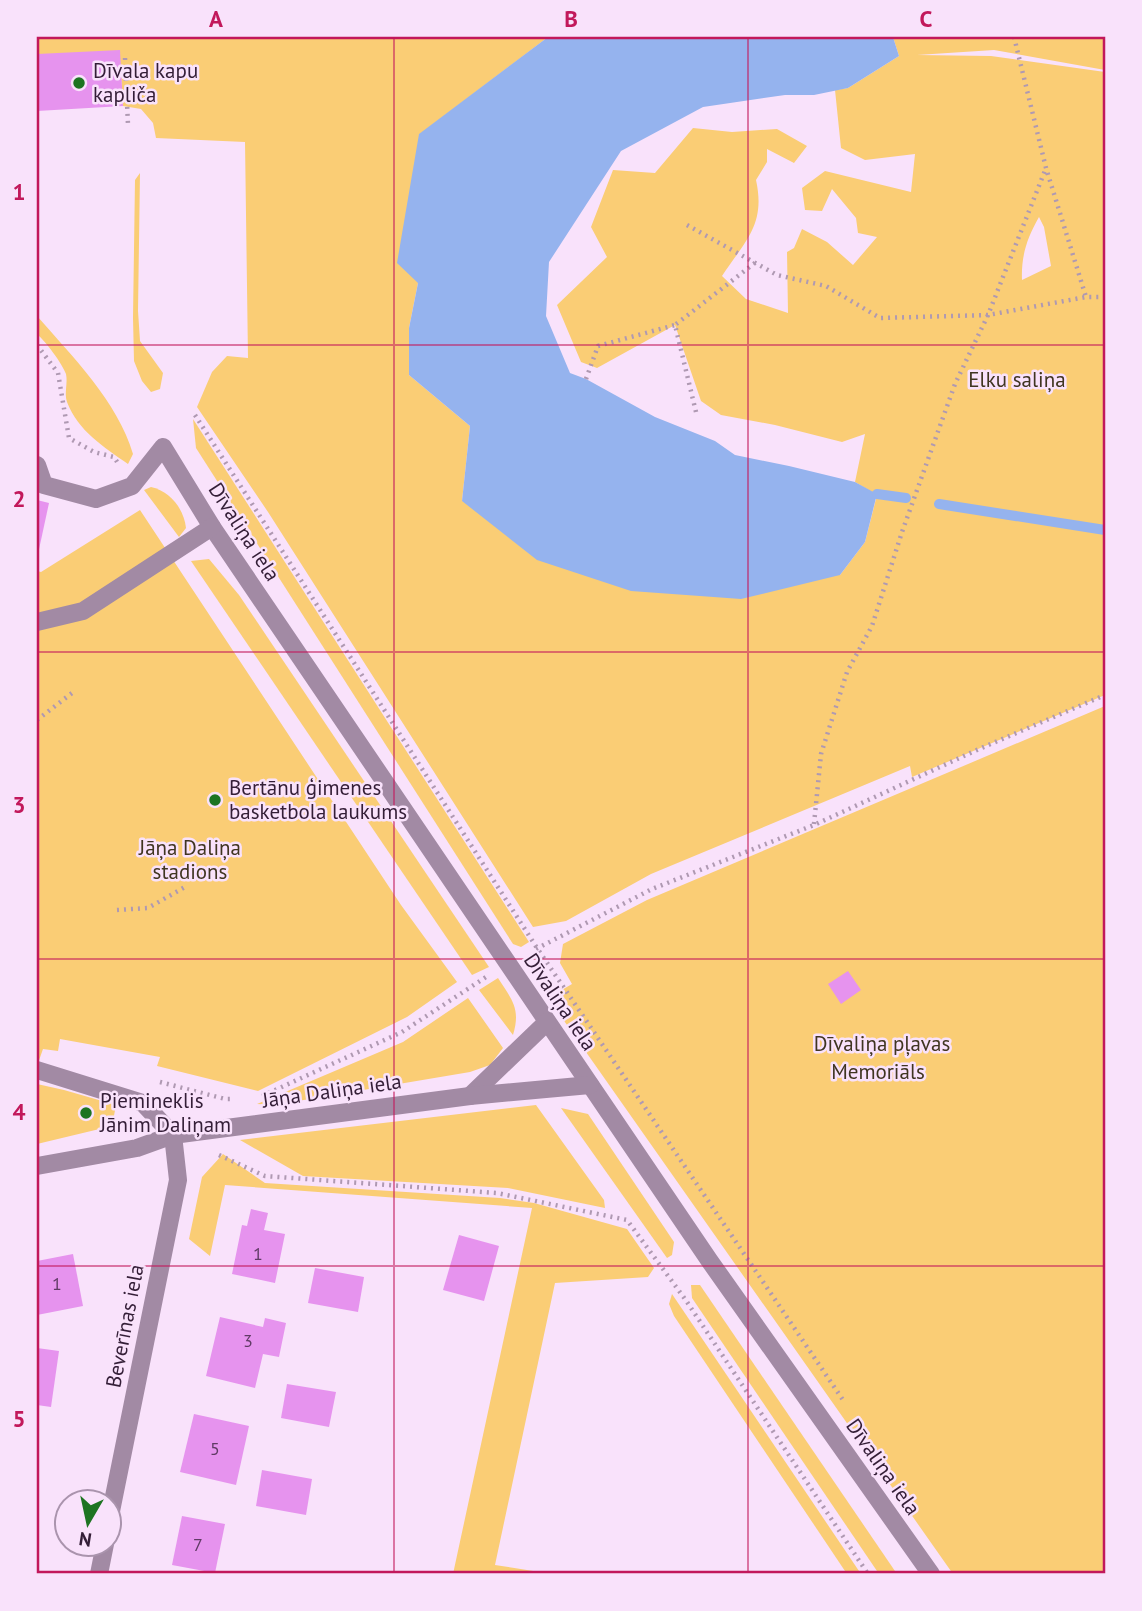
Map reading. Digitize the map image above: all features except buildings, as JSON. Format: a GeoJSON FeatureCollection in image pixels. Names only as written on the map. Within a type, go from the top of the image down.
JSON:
{"type":"FeatureCollection","features":[{"type":"Feature","properties":{"kind":"street","name":"Dīvaliņa iela"},"geometry":{"type":"LineString","coordinates":[[37,465],[44,485],[96,499],[132,486],[163,447],[212,527],[587,1082],[931,1574]]}},
{"type":"Feature","properties":{"kind":"street"},"geometry":{"type":"LineString","coordinates":[[37,622],[83,611],[212,527]]}},
{"type":"Feature","properties":{"kind":"street"},"geometry":{"type":"LineString","coordinates":[[470,1096],[547,1021]]}},
{"type":"Feature","properties":{"kind":"street"},"geometry":{"type":"LineString","coordinates":[[37,1070],[144,1103],[173,1135]]}},
{"type":"Feature","properties":{"kind":"street","name":"Jāņa Daliņa iela"},"geometry":{"type":"LineString","coordinates":[[37,1166],[137,1148],[173,1135],[587,1082]]}},
{"type":"Feature","properties":{"kind":"street","name":"Beverīnas iela"},"geometry":{"type":"LineString","coordinates":[[116,1488],[178,1180],[173,1135]]}},
{"type":"Feature","properties":{"kind":"path"},"geometry":{"type":"LineString","coordinates":[[1014,37],[1046,168],[1086,297]]}},
{"type":"Feature","properties":{"kind":"path"},"geometry":{"type":"LineString","coordinates":[[125,58],[128,125]]}},
{"type":"Feature","properties":{"kind":"path"},"geometry":{"type":"LineString","coordinates":[[814,825],[821,754],[848,672],[872,626],[902,532],[955,384],[988,315],[1046,168]]}},
{"type":"Feature","properties":{"kind":"path"},"geometry":{"type":"LineString","coordinates":[[688,225],[778,275],[826,286],[880,318],[988,315],[1086,297],[1105,297]]}},
{"type":"Feature","properties":{"kind":"path"},"geometry":{"type":"LineString","coordinates":[[586,379],[598,346],[675,325],[756,262]]}},
{"type":"Feature","properties":{"kind":"path"},"geometry":{"type":"LineString","coordinates":[[675,325],[696,412]]}},
{"type":"Feature","properties":{"kind":"path"},"geometry":{"type":"LineString","coordinates":[[37,345],[58,373],[69,439],[94,452],[114,457],[122,468]]}},
{"type":"Feature","properties":{"kind":"path"},"geometry":{"type":"LineString","coordinates":[[195,415],[537,948],[846,1404]]}},
{"type":"Feature","properties":{"kind":"path"},"geometry":{"type":"LineString","coordinates":[[37,720],[72,693]]}},
{"type":"Feature","properties":{"kind":"path"},"geometry":{"type":"LineString","coordinates":[[537,948],[652,889],[814,825],[1105,695]]}},
{"type":"Feature","properties":{"kind":"path"},"geometry":{"type":"LineString","coordinates":[[117,910],[148,908],[185,887]]}},
{"type":"Feature","properties":{"kind":"path"},"geometry":{"type":"LineString","coordinates":[[257,1098],[402,1032],[494,972]]}},
{"type":"Feature","properties":{"kind":"path"},"geometry":{"type":"LineString","coordinates":[[225,1099],[235,1098]]}},
{"type":"Feature","properties":{"kind":"path"},"geometry":{"type":"LineString","coordinates":[[173,1135],[265,1176],[498,1194],[590,1210],[627,1220],[685,1299],[868,1574]]}},
{"type":"Feature","properties":{"kind":"green space","name":"Elku saliņa"},"geometry":{"type":"Polygon","coordinates":[[[37,37],[548,37],[419,135],[418,283],[409,328],[409,375],[470,426],[462,501],[840,575],[865,542],[877,495],[855,482],[865,434],[842,442],[721,415],[701,401],[675,325],[597,368],[581,362],[557,305],[607,257],[591,227],[613,170],[655,173],[693,128],[732,132],[777,129],[807,146],[794,163],[767,149],[767,162],[756,180],[756,221],[746,242],[722,276],[746,299],[788,313],[787,252],[794,248],[802,229],[827,242],[853,265],[877,237],[858,233],[856,218],[832,189],[822,211],[805,210],[802,188],[825,171],[911,192],[915,154],[865,160],[841,148],[835,90],[848,88],[899,56],[893,37],[1105,37],[1105,70],[994,50],[917,55],[991,56],[1105,72],[1105,695],[912,777],[910,766],[651,874],[566,921],[533,927],[268,512],[197,407],[212,372],[227,356],[248,358],[245,142],[156,138],[153,123],[141,109],[123,106],[120,59],[37,70],[37,37]],[[1039,217],[1026,247],[1022,280],[1051,266],[1044,227],[1039,217]]]}},
{"type":"Feature","properties":{"kind":"green space"},"geometry":{"type":"Polygon","coordinates":[[[140,173],[140,341],[163,373],[160,389],[151,392],[142,381],[134,361],[135,180],[140,173]]]}},
{"type":"Feature","properties":{"kind":"green space"},"geometry":{"type":"Polygon","coordinates":[[[37,316],[92,380],[117,416],[133,454],[128,464],[93,438],[78,422],[66,399],[66,374],[37,334],[37,316]]]}},
{"type":"Feature","properties":{"kind":"green space"},"geometry":{"type":"Polygon","coordinates":[[[193,419],[529,942],[521,947],[513,944],[196,448],[193,419]]]}},
{"type":"Feature","properties":{"kind":"green space"},"geometry":{"type":"Polygon","coordinates":[[[151,487],[164,492],[179,508],[186,528],[179,537],[144,490],[151,487]]]}},
{"type":"Feature","properties":{"kind":"green space","name":"Jāņa Daliņa stadions"},"geometry":{"type":"Polygon","coordinates":[[[140,510],[401,905],[457,982],[407,1017],[258,1091],[157,1066],[160,1057],[60,1039],[58,1051],[43,1049],[37,1066],[37,571],[41,572],[140,510]]]}},
{"type":"Feature","properties":{"kind":"green space"},"geometry":{"type":"Polygon","coordinates":[[[209,559],[239,595],[489,967],[472,975],[191,561],[209,559]]]}},
{"type":"Feature","properties":{"kind":"green space","name":"Memoriāls"},"geometry":{"type":"Polygon","coordinates":[[[1105,706],[1105,1574],[953,1574],[548,998],[572,984],[560,963],[563,944],[647,900],[1105,706]]]}},
{"type":"Feature","properties":{"kind":"green space"},"geometry":{"type":"Polygon","coordinates":[[[498,978],[515,1011],[513,1035],[479,990],[498,978]]]}},
{"type":"Feature","properties":{"kind":"green space"},"geometry":{"type":"Polygon","coordinates":[[[468,998],[503,1048],[490,1065],[470,1072],[274,1105],[257,1104],[403,1042],[468,998]]]}},
{"type":"Feature","properties":{"kind":"green space"},"geometry":{"type":"Polygon","coordinates":[[[37,1084],[116,1105],[112,1126],[37,1144],[37,1084]]]}},
{"type":"Feature","properties":{"kind":"green space"},"geometry":{"type":"Polygon","coordinates":[[[536,1105],[604,1200],[605,1208],[508,1188],[303,1176],[240,1140],[536,1105]]]}},
{"type":"Feature","properties":{"kind":"green space"},"geometry":{"type":"Polygon","coordinates":[[[561,1108],[588,1114],[674,1242],[672,1255],[667,1258],[561,1108]]]}},
{"type":"Feature","properties":{"kind":"green space"},"geometry":{"type":"Polygon","coordinates":[[[223,1154],[265,1183],[500,1198],[534,1203],[627,1229],[654,1268],[648,1277],[555,1283],[495,1565],[552,1574],[453,1574],[532,1208],[225,1185],[210,1256],[189,1239],[202,1177],[223,1154]]]}},
{"type":"Feature","properties":{"kind":"green space"},"geometry":{"type":"Polygon","coordinates":[[[691,1285],[700,1285],[897,1574],[879,1574],[692,1298],[691,1285]]]}},
{"type":"Feature","properties":{"kind":"green space"},"geometry":{"type":"Polygon","coordinates":[[[672,1294],[861,1574],[847,1574],[674,1316],[669,1304],[672,1294]]]}},
{"type":"Feature","properties":{"kind":"water"},"geometry":{"type":"Polygon","coordinates":[[[548,37],[893,37],[899,56],[848,88],[814,95],[785,95],[703,107],[621,151],[549,262],[546,316],[570,373],[655,417],[715,441],[735,455],[855,482],[877,494],[865,542],[840,575],[741,599],[631,591],[537,560],[462,501],[470,426],[409,375],[409,328],[418,283],[397,263],[419,134],[548,37]]]}},
{"type":"Feature","properties":{"kind":"waterway"},"geometry":{"type":"LineString","coordinates":[[877,494],[906,498]]}},
{"type":"Feature","properties":{"kind":"waterway"},"geometry":{"type":"LineString","coordinates":[[939,504],[1105,530]]}},
{"type":"Feature","properties":{"kind":"place","name":"Dīvala kapu kapliča"},"geometry":{"type":"Point","coordinates":[79,83]}},
{"type":"Feature","properties":{"kind":"place","name":"Bertānu ģimenes basketbola laukums"},"geometry":{"type":"Point","coordinates":[215,800]}},
{"type":"Feature","properties":{"kind":"place","name":"Piemineklis Jānim Daliņam"},"geometry":{"type":"Point","coordinates":[86,1113]}},
{"type":"Feature","properties":{"kind":"park label","name":"Dīvaliņa pļavas"},"geometry":{"type":"Point","coordinates":[882,1044]}}]}
